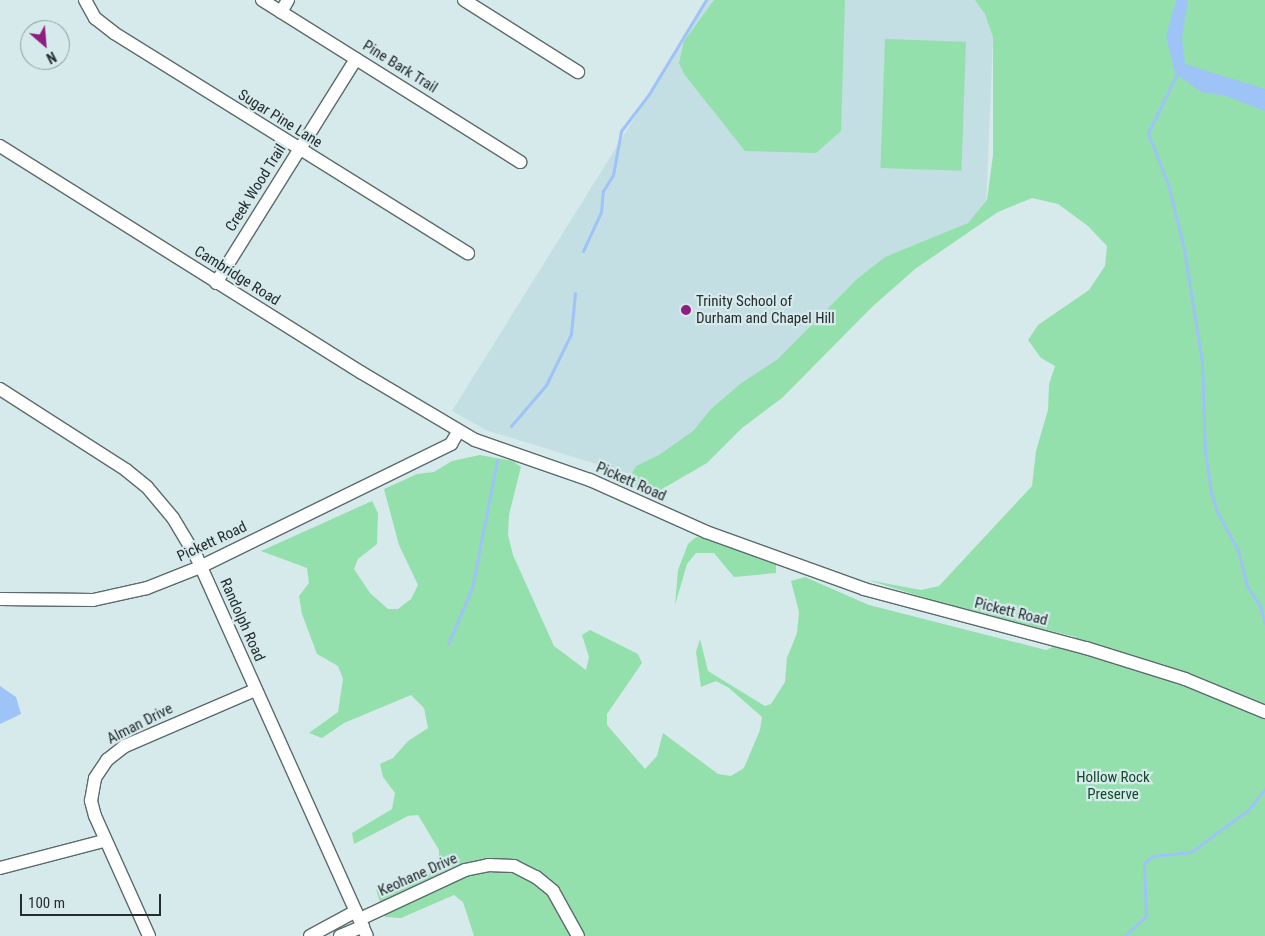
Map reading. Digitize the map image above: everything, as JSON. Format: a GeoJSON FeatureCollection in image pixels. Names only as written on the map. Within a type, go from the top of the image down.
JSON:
{"type":"FeatureCollection","features":[{"type":"Feature","properties":{"kind":"street","name":"Sugar Pine Lane"},"geometry":{"type":"LineString","coordinates":[[85,0],[95,18],[114,33],[299,150],[468,253]]}},
{"type":"Feature","properties":{"kind":"street","name":"Pine Bark Trail"},"geometry":{"type":"LineString","coordinates":[[262,0],[520,162]]}},
{"type":"Feature","properties":{"kind":"street"},"geometry":{"type":"LineString","coordinates":[[281,12],[288,0]]}},
{"type":"Feature","properties":{"kind":"street"},"geometry":{"type":"LineString","coordinates":[[464,0],[578,72]]}},
{"type":"Feature","properties":{"kind":"street","name":"Creek Wood Trail"},"geometry":{"type":"LineString","coordinates":[[216,282],[356,60]]}},
{"type":"Feature","properties":{"kind":"street","name":"Cambridge Road"},"geometry":{"type":"LineString","coordinates":[[0,146],[458,432]]}},
{"type":"Feature","properties":{"kind":"street","name":"Randolph Road"},"geometry":{"type":"LineString","coordinates":[[0,389],[116,463],[147,487],[180,528],[200,567],[361,923]]}},
{"type":"Feature","properties":{"kind":"street","name":"Pickett Road"},"geometry":{"type":"LineString","coordinates":[[0,599],[74,602],[114,597],[147,588],[200,567],[451,444],[458,432],[590,480],[706,532],[864,589],[1086,648],[1194,682],[1265,712]]}},
{"type":"Feature","properties":{"kind":"street","name":"Alman Drive"},"geometry":{"type":"LineString","coordinates":[[149,936],[104,841],[93,810],[91,789],[107,760],[133,742],[255,690]]}},
{"type":"Feature","properties":{"kind":"street"},"geometry":{"type":"LineString","coordinates":[[0,868],[104,841]]}},
{"type":"Feature","properties":{"kind":"street","name":"Keohane Drive"},"geometry":{"type":"LineString","coordinates":[[340,936],[361,923],[465,870],[488,866],[514,866],[536,877],[553,891],[578,936]]}},
{"type":"Feature","properties":{"kind":"street","name":"Keohane Drive"},"geometry":{"type":"LineString","coordinates":[[310,936],[361,923]]}},
{"type":"Feature","properties":{"kind":"shaded area","name":"Trinity School of Durham and Chapel Hill"},"geometry":{"type":"Polygon","coordinates":[[[708,0],[984,0],[994,12],[986,208],[642,478],[486,430],[452,411],[708,0]]]}},
{"type":"Feature","properties":{"kind":"green space"},"geometry":{"type":"Polygon","coordinates":[[[714,0],[845,0],[841,131],[816,153],[745,151],[684,74],[679,63],[684,41],[714,0]]]}},
{"type":"Feature","properties":{"kind":"green space","name":"Hollow Rock Preserve"},"geometry":{"type":"Polygon","coordinates":[[[975,0],[1265,0],[1265,936],[474,936],[463,902],[454,895],[401,918],[385,917],[376,890],[387,884],[428,874],[439,862],[439,850],[418,815],[408,816],[354,844],[352,833],[392,809],[395,793],[383,777],[380,764],[393,758],[408,741],[428,728],[424,708],[411,695],[344,723],[322,738],[309,733],[338,712],[343,679],[338,666],[317,654],[302,614],[299,596],[309,583],[307,568],[261,551],[372,501],[378,513],[377,544],[358,559],[354,569],[370,593],[388,609],[398,609],[411,599],[418,585],[399,545],[384,489],[417,474],[434,472],[452,461],[480,455],[513,461],[521,467],[509,515],[508,535],[513,555],[554,646],[586,670],[589,657],[582,635],[590,630],[638,654],[642,663],[607,714],[607,725],[645,769],[657,756],[663,733],[718,774],[731,776],[744,768],[760,730],[762,717],[729,688],[716,681],[701,687],[696,652],[700,639],[708,671],[765,706],[771,704],[785,682],[787,658],[797,633],[799,612],[791,581],[805,577],[869,605],[1046,650],[1076,637],[967,611],[868,580],[921,590],[939,586],[1032,486],[1036,451],[1048,410],[1049,384],[1055,366],[1041,358],[1028,340],[1038,325],[1089,290],[1105,266],[1107,246],[1088,226],[1058,204],[1032,198],[998,212],[915,269],[872,307],[782,398],[742,428],[707,463],[657,492],[637,489],[628,481],[636,466],[659,455],[693,431],[711,409],[740,384],[778,359],[857,279],[885,257],[968,223],[987,200],[993,155],[993,37],[985,14],[975,0]]]}},
{"type":"Feature","properties":{"kind":"green space"},"geometry":{"type":"Polygon","coordinates":[[[885,39],[966,42],[961,171],[880,168],[885,39]]]}},
{"type":"Feature","properties":{"kind":"green space"},"geometry":{"type":"Polygon","coordinates":[[[696,537],[713,539],[776,563],[776,573],[734,577],[714,553],[696,553],[687,564],[675,605],[678,570],[688,544],[696,537]]]}},
{"type":"Feature","properties":{"kind":"water"},"geometry":{"type":"Polygon","coordinates":[[[1176,0],[1188,0],[1182,38],[1185,64],[1265,89],[1265,111],[1226,96],[1201,92],[1175,73],[1166,36],[1176,0]]]}},
{"type":"Feature","properties":{"kind":"water"},"geometry":{"type":"Polygon","coordinates":[[[0,686],[16,697],[21,714],[0,724],[0,686]]]}},
{"type":"Feature","properties":{"kind":"waterway"},"geometry":{"type":"LineString","coordinates":[[583,251],[601,212],[603,191],[613,175],[621,131],[649,94],[706,0]]}},
{"type":"Feature","properties":{"kind":"waterway"},"geometry":{"type":"LineString","coordinates":[[1178,72],[1148,133],[1168,184],[1184,249],[1202,363],[1205,452],[1211,492],[1217,512],[1238,550],[1247,586],[1260,606],[1265,624]]}},
{"type":"Feature","properties":{"kind":"waterway"},"geometry":{"type":"LineString","coordinates":[[511,426],[546,385],[571,334],[575,293]]}},
{"type":"Feature","properties":{"kind":"waterway"},"geometry":{"type":"LineString","coordinates":[[448,644],[472,588],[497,460]]}},
{"type":"Feature","properties":{"kind":"waterway"},"geometry":{"type":"LineString","coordinates":[[1124,936],[1146,916],[1144,863],[1153,856],[1191,852],[1248,810],[1265,789]]}},
{"type":"Feature","properties":{"kind":"place","name":"Trinity School of Durham and Chapel Hill"},"geometry":{"type":"Point","coordinates":[686,310]}}]}
